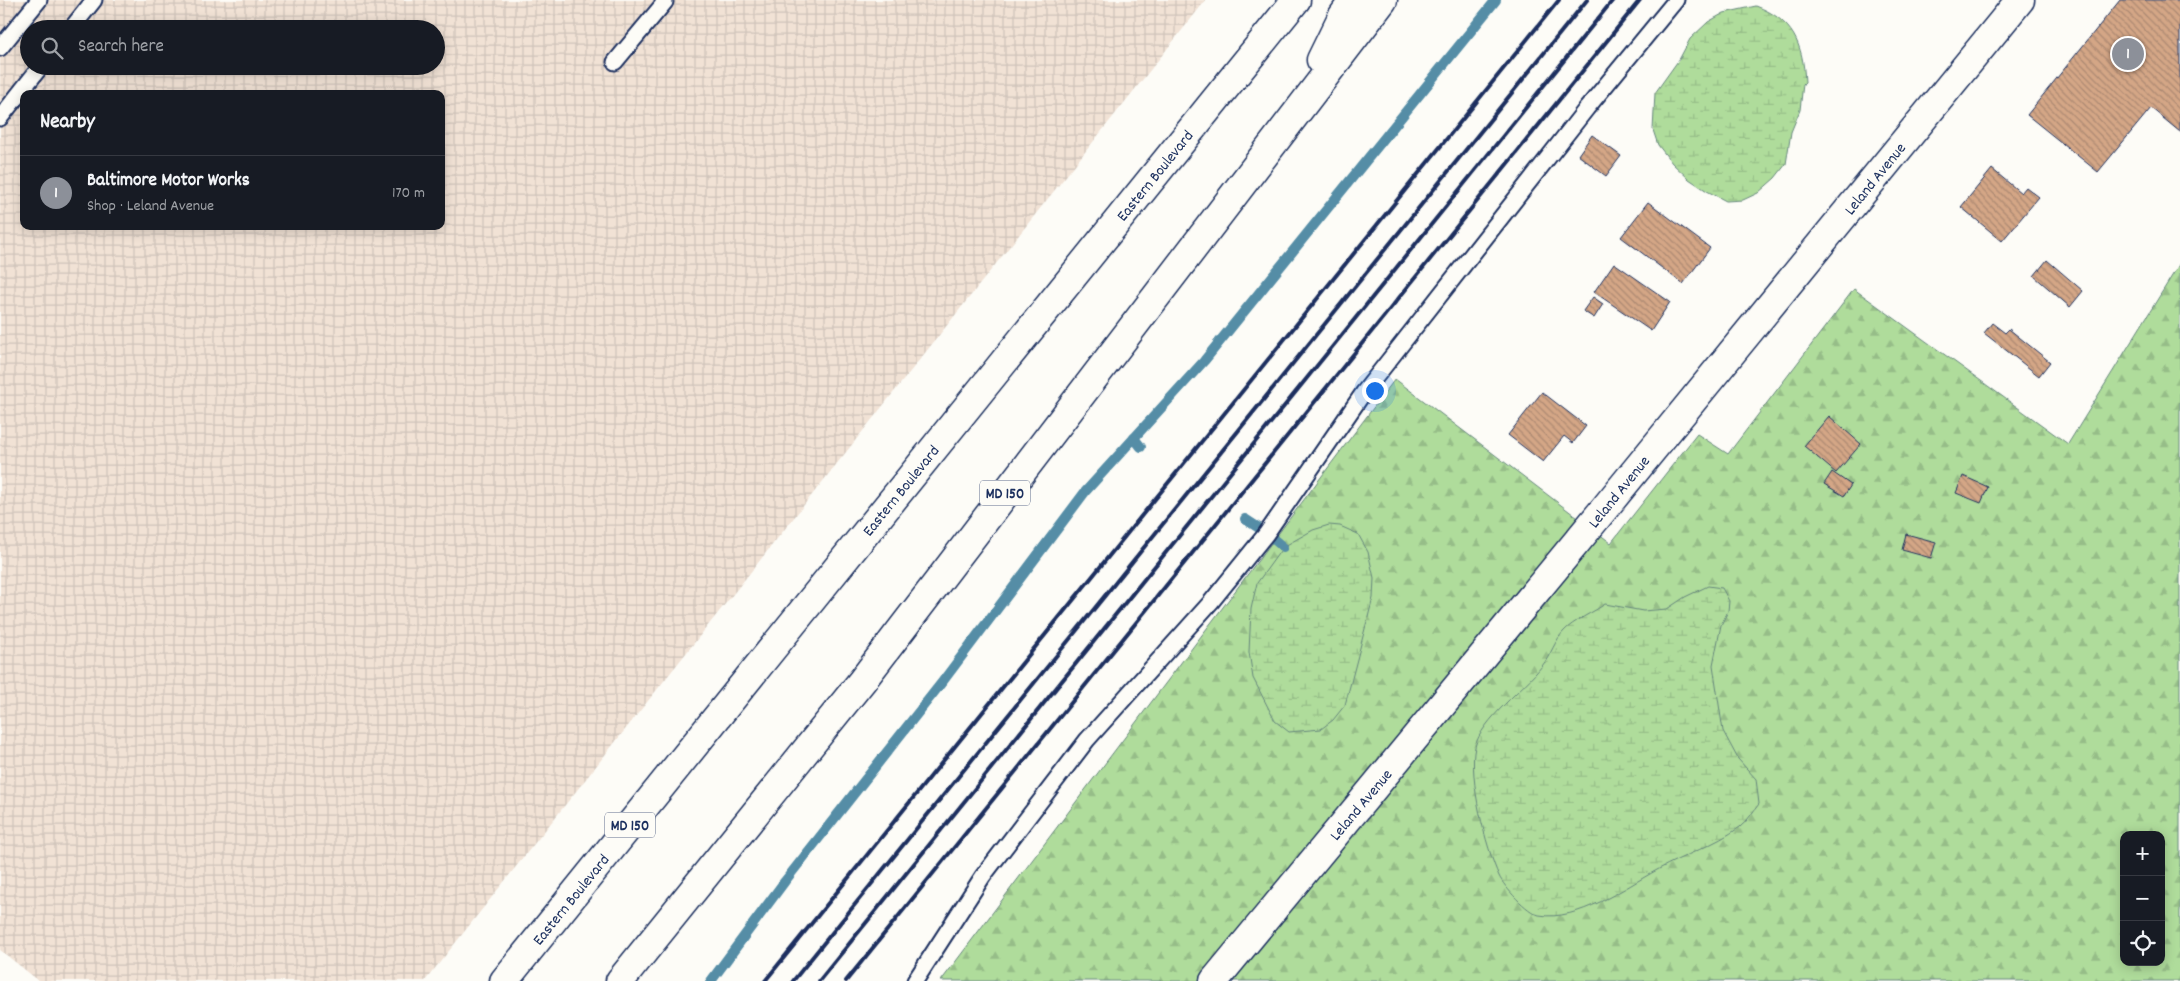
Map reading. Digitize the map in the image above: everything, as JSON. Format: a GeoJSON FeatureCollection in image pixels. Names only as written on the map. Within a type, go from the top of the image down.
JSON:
{"type":"FeatureCollection","features":[{"type":"Feature","properties":{"kind":"main road","name":"Eastern Boulevard"},"geometry":{"type":"LineString","coordinates":[[498,981],[512,971],[1296,0]]}},
{"type":"Feature","properties":{"kind":"main road"},"geometry":{"type":"LineString","coordinates":[[1295,112],[1342,17],[1354,0]]}},
{"type":"Feature","properties":{"kind":"main road","name":"MD 150"},"geometry":{"type":"LineString","coordinates":[[620,981],[862,681],[1382,0]]}},
{"type":"Feature","properties":{"kind":"main road","name":"Leland Avenue"},"geometry":{"type":"LineString","coordinates":[[1214,981],[2020,0]]}},
{"type":"Feature","properties":{"kind":"lane"},"geometry":{"type":"LineString","coordinates":[[23,20],[39,0]]}},
{"type":"Feature","properties":{"kind":"lane"},"geometry":{"type":"LineString","coordinates":[[78,20],[94,0]]}},
{"type":"Feature","properties":{"kind":"lane"},"geometry":{"type":"LineString","coordinates":[[615,62],[665,2],[663,0]]}},
{"type":"Feature","properties":{"kind":"lane"},"geometry":{"type":"LineString","coordinates":[[915,981],[983,876],[1087,740],[1211,602],[1266,534],[1364,392],[1587,108],[1676,0]]}},
{"type":"Feature","properties":{"kind":"lane"},"geometry":{"type":"LineString","coordinates":[[0,48],[20,23]]}},
{"type":"Feature","properties":{"kind":"lane"},"geometry":{"type":"LineString","coordinates":[[22,90],[34,75]]}},
{"type":"Feature","properties":{"kind":"lane"},"geometry":{"type":"LineString","coordinates":[[0,118],[20,93]]}},
{"type":"Feature","properties":{"kind":"shaded area"},"geometry":{"type":"Polygon","coordinates":[[[0,0],[1206,0],[425,981],[39,981],[0,950],[0,0]]]}},
{"type":"Feature","properties":{"kind":"green space"},"geometry":{"type":"Polygon","coordinates":[[[1756,6],[1779,18],[1794,35],[1802,56],[1805,82],[1803,84],[1800,110],[1791,132],[1786,164],[1775,178],[1758,193],[1743,200],[1726,201],[1689,179],[1672,163],[1658,145],[1653,130],[1655,93],[1680,58],[1690,39],[1708,22],[1724,13],[1756,6]]]}},
{"type":"Feature","properties":{"kind":"green space"},"geometry":{"type":"Polygon","coordinates":[[[2180,263],[2180,981],[941,981],[1395,379],[1611,543],[1697,434],[1728,454],[1854,289],[2068,444],[2180,263]]]}},
{"type":"Feature","properties":{"kind":"green space"},"geometry":{"type":"Polygon","coordinates":[[[1329,525],[1340,526],[1358,534],[1368,552],[1374,578],[1373,598],[1345,705],[1333,720],[1321,729],[1289,732],[1275,721],[1253,678],[1249,652],[1251,609],[1257,583],[1283,547],[1313,530],[1329,525]]]}},
{"type":"Feature","properties":{"kind":"green space"},"geometry":{"type":"Polygon","coordinates":[[[1708,586],[1722,588],[1729,601],[1728,611],[1721,625],[1713,665],[1723,731],[1738,759],[1756,779],[1759,804],[1743,825],[1710,845],[1678,859],[1600,902],[1585,909],[1554,916],[1534,913],[1516,899],[1502,881],[1489,848],[1476,794],[1474,776],[1473,760],[1479,737],[1494,715],[1542,666],[1555,643],[1568,627],[1605,604],[1643,611],[1667,609],[1685,597],[1708,586]]]}},
{"type":"Feature","properties":{"kind":"building"},"geometry":{"type":"Polygon","coordinates":[[[2120,0],[2180,0],[2180,132],[2151,108],[2098,172],[2027,115],[2120,0]]]}},
{"type":"Feature","properties":{"kind":"building"},"geometry":{"type":"Polygon","coordinates":[[[1592,135],[1621,156],[1606,176],[1578,155],[1592,135]]]}},
{"type":"Feature","properties":{"kind":"building"},"geometry":{"type":"Polygon","coordinates":[[[1992,169],[2021,193],[2026,187],[2039,197],[2002,241],[1961,207],[1992,169]]]}},
{"type":"Feature","properties":{"kind":"building"},"geometry":{"type":"Polygon","coordinates":[[[1648,202],[1710,248],[1683,284],[1621,237],[1648,202]]]}},
{"type":"Feature","properties":{"kind":"building"},"geometry":{"type":"Polygon","coordinates":[[[2047,260],[2083,291],[2070,307],[2034,276],[2047,260]]]}},
{"type":"Feature","properties":{"kind":"building"},"geometry":{"type":"Polygon","coordinates":[[[1614,263],[1670,302],[1651,331],[1594,292],[1614,263]]]}},
{"type":"Feature","properties":{"kind":"building"},"geometry":{"type":"Polygon","coordinates":[[[1593,297],[1603,304],[1594,318],[1583,311],[1593,297]]]}},
{"type":"Feature","properties":{"kind":"building"},"geometry":{"type":"Polygon","coordinates":[[[1992,323],[2005,333],[2009,329],[2050,362],[2039,376],[1984,333],[1992,323]]]}},
{"type":"Feature","properties":{"kind":"building"},"geometry":{"type":"Polygon","coordinates":[[[1542,392],[1586,426],[1573,443],[1564,436],[1543,462],[1508,435],[1542,392]]]}},
{"type":"Feature","properties":{"kind":"building"},"geometry":{"type":"Polygon","coordinates":[[[1829,416],[1861,444],[1836,473],[1804,446],[1829,416]]]}},
{"type":"Feature","properties":{"kind":"building"},"geometry":{"type":"Polygon","coordinates":[[[1832,472],[1851,485],[1844,496],[1824,484],[1832,472]]]}},
{"type":"Feature","properties":{"kind":"building"},"geometry":{"type":"Polygon","coordinates":[[[1963,476],[1988,487],[1981,503],[1956,493],[1963,476]]]}},
{"type":"Feature","properties":{"kind":"building"},"geometry":{"type":"Polygon","coordinates":[[[1906,534],[1936,542],[1931,558],[1902,550],[1906,534]]]}},
{"type":"Feature","properties":{"kind":"waterway"},"geometry":{"type":"LineString","coordinates":[[711,981],[785,881],[943,681],[1085,492],[1204,361],[1496,0]]}},
{"type":"Feature","properties":{"kind":"waterway"},"geometry":{"type":"LineString","coordinates":[[1134,438],[1141,447]]}},
{"type":"Feature","properties":{"kind":"waterway"},"geometry":{"type":"LineString","coordinates":[[1245,519],[1262,530]]}},
{"type":"Feature","properties":{"kind":"waterway"},"geometry":{"type":"LineString","coordinates":[[1271,537],[1283,547]]}},
{"type":"Feature","properties":{"kind":"railway"},"geometry":{"type":"LineString","coordinates":[[765,981],[1559,0]]}},
{"type":"Feature","properties":{"kind":"railway"},"geometry":{"type":"LineString","coordinates":[[793,981],[1587,0]]}},
{"type":"Feature","properties":{"kind":"railway"},"geometry":{"type":"LineString","coordinates":[[819,981],[1613,0]]}},
{"type":"Feature","properties":{"kind":"railway"},"geometry":{"type":"LineString","coordinates":[[846,981],[1640,0]]}},
{"type":"Feature","properties":{"kind":"place","name":"Baltimore Motor Works"},"geometry":{"type":"Point","coordinates":[2128,54]}}]}
